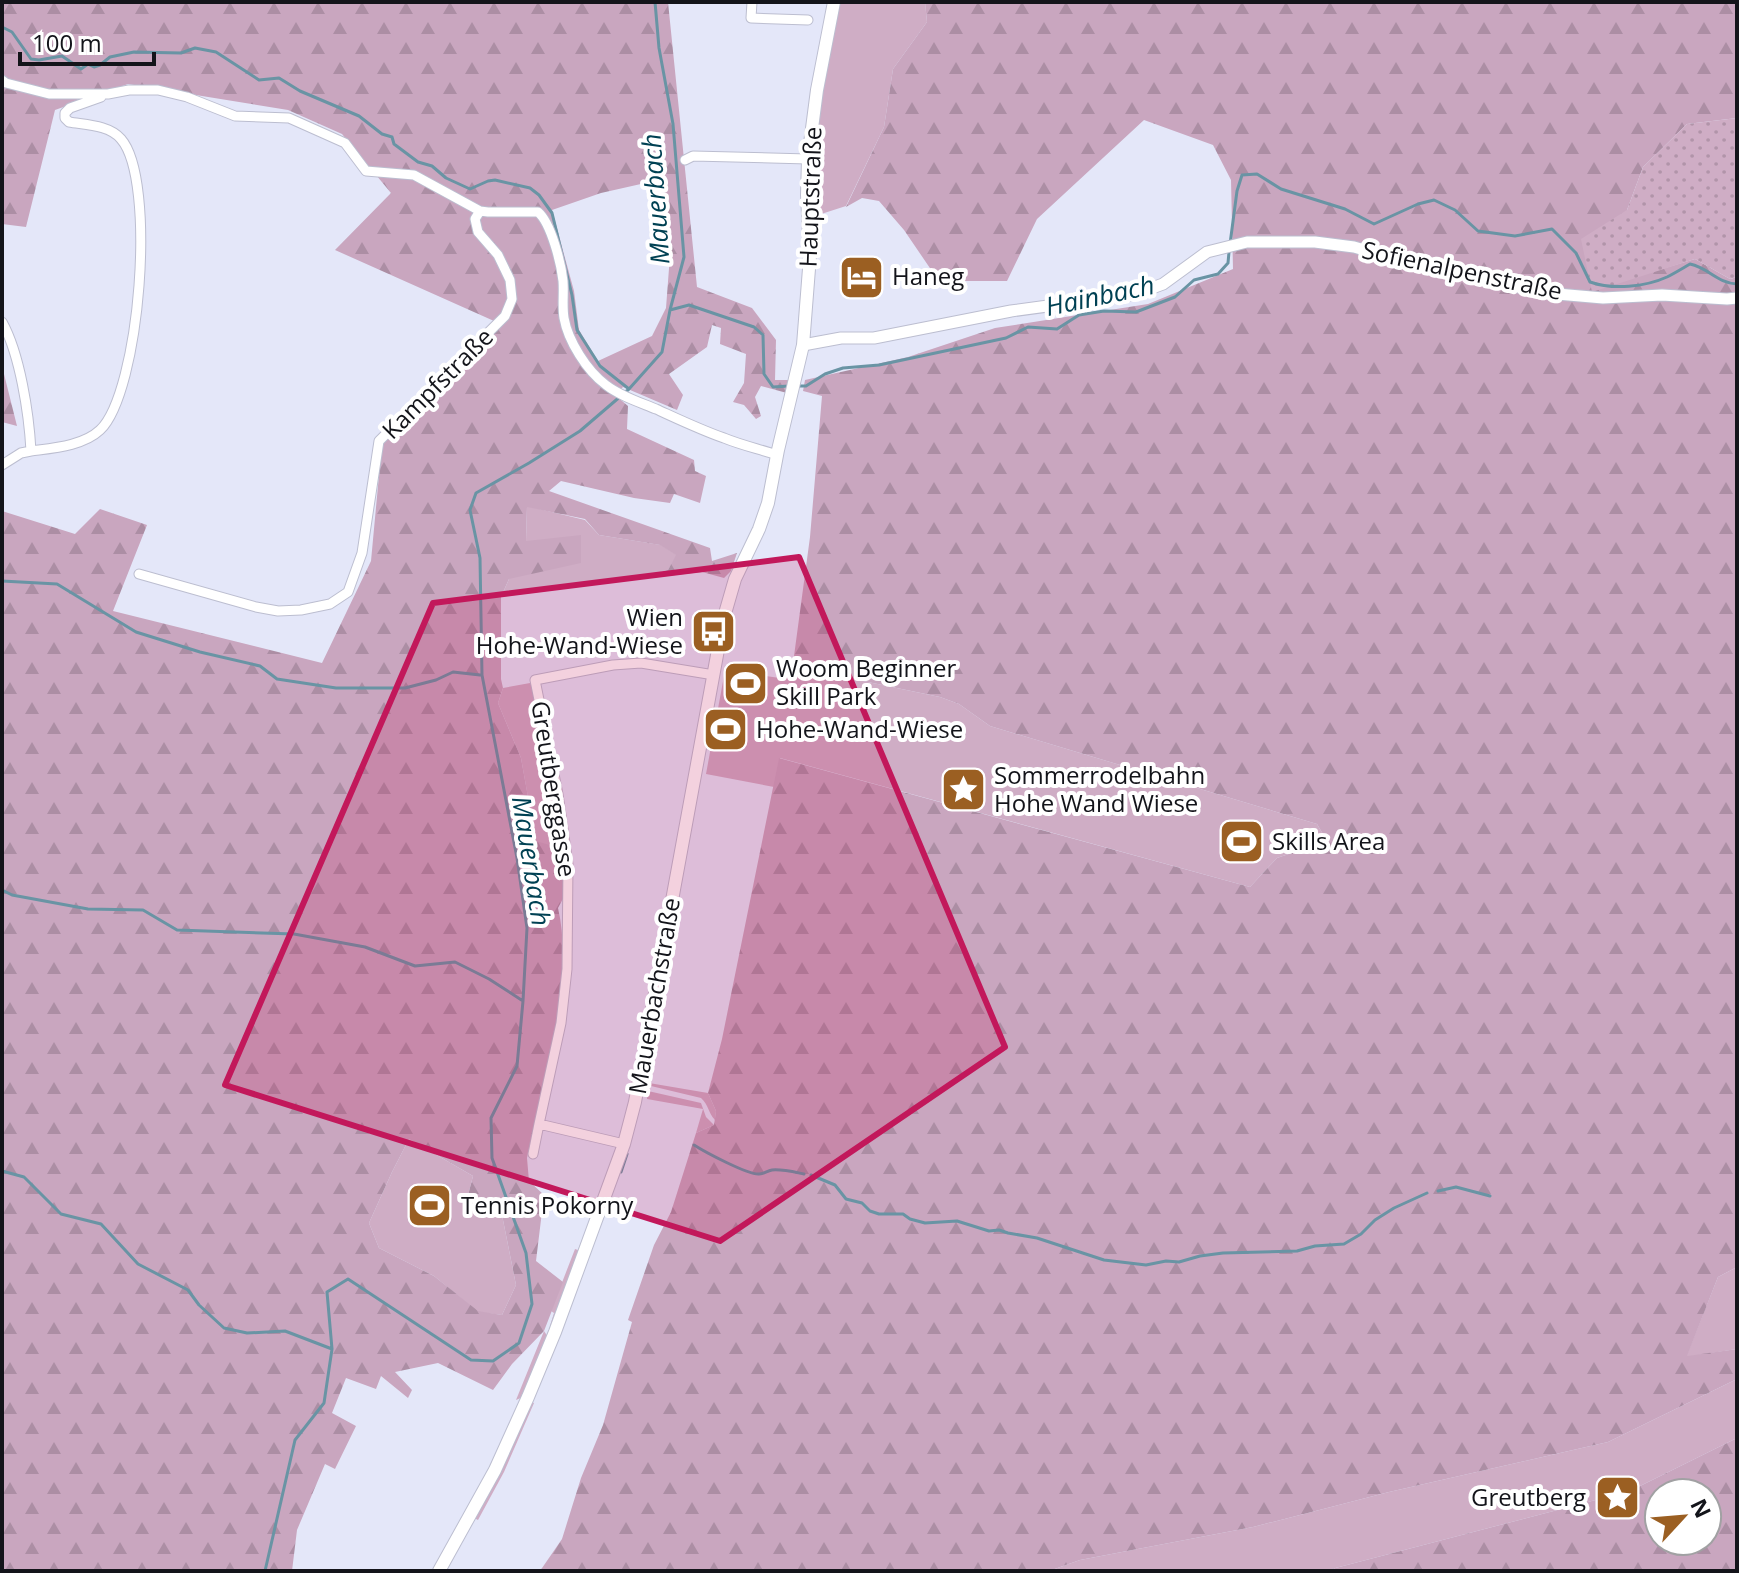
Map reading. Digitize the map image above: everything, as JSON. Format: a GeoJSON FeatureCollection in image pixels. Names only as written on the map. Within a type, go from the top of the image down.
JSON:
{"type":"FeatureCollection","features":[{"type":"Feature","properties":{"kind":"main road","name":"Hauptstraße"},"geometry":{"type":"LineString","coordinates":[[803,345],[810,256],[808,159],[834,2]]}},
{"type":"Feature","properties":{"kind":"main road","name":"Mauerbachstraße"},"geometry":{"type":"LineString","coordinates":[[439,1571],[495,1470],[528,1397],[624,1144],[635,1102],[730,596],[764,517],[803,345]]}},
{"type":"Feature","properties":{"kind":"street"},"geometry":{"type":"LineString","coordinates":[[752,2],[751,18],[808,20]]}},
{"type":"Feature","properties":{"kind":"street"},"geometry":{"type":"LineString","coordinates":[[2,80],[49,94],[108,94]]}},
{"type":"Feature","properties":{"kind":"street"},"geometry":{"type":"LineString","coordinates":[[2,465],[21,453],[78,442],[98,432],[109,420],[120,396],[130,356],[140,260],[138,187],[123,141],[114,133],[69,122],[65,116],[72,107],[129,90],[158,90],[187,97],[235,116],[289,118],[345,143],[366,171],[414,175],[480,211],[538,212],[549,229],[563,280],[567,330],[597,377],[636,401],[725,439],[777,455]]}},
{"type":"Feature","properties":{"kind":"street"},"geometry":{"type":"LineString","coordinates":[[685,160],[693,156],[808,159]]}},
{"type":"Feature","properties":{"kind":"street","name":"Kampfstraße"},"geometry":{"type":"LineString","coordinates":[[139,574],[278,611],[330,604],[348,592],[362,553],[379,441],[505,316],[512,299],[510,280],[498,255],[478,232],[475,219],[480,211]]}},
{"type":"Feature","properties":{"kind":"street","name":"Sofienalpenstraße"},"geometry":{"type":"LineString","coordinates":[[803,345],[841,338],[874,338],[1000,312],[1136,294],[1163,284],[1200,257],[1217,249],[1236,243],[1267,241],[1354,247],[1557,294],[1603,298],[1650,295],[1737,298]]}},
{"type":"Feature","properties":{"kind":"street"},"geometry":{"type":"LineString","coordinates":[[2,322],[15,358],[31,451]]}},
{"type":"Feature","properties":{"kind":"street","name":"Greutberggasse"},"geometry":{"type":"LineString","coordinates":[[533,1154],[561,1023],[567,969],[568,864],[558,794],[535,680],[613,665],[641,663],[714,675]]}},
{"type":"Feature","properties":{"kind":"street"},"geometry":{"type":"LineString","coordinates":[[539,1124],[624,1144]]}},
{"type":"Feature","properties":{"kind":"highlighted area"},"geometry":{"type":"Polygon","coordinates":[[[799,557],[1005,1047],[720,1241],[225,1085],[433,603],[799,557]]]}},
{"type":"Feature","properties":{"kind":"shaded area"},"geometry":{"type":"Polygon","coordinates":[[[840,2],[925,2],[927,22],[893,69],[884,127],[846,206],[815,216],[819,114],[840,2]]]}},
{"type":"Feature","properties":{"kind":"shaded area"},"geometry":{"type":"Polygon","coordinates":[[[1737,118],[1737,277],[1730,279],[1695,259],[1592,292],[1581,239],[1627,210],[1643,167],[1687,124],[1737,118]]]}},
{"type":"Feature","properties":{"kind":"shaded area"},"geometry":{"type":"Polygon","coordinates":[[[527,506],[585,520],[599,535],[661,545],[677,555],[668,570],[632,580],[501,597],[526,541],[527,506]]]}},
{"type":"Feature","properties":{"kind":"shaded area"},"geometry":{"type":"Polygon","coordinates":[[[726,665],[752,674],[780,678],[791,666],[940,697],[959,704],[990,726],[1317,824],[1327,841],[1277,858],[1250,887],[780,758],[774,787],[706,774],[726,665]]]}},
{"type":"Feature","properties":{"kind":"shaded area"},"geometry":{"type":"Polygon","coordinates":[[[530,683],[566,862],[536,842],[521,758],[498,703],[503,688],[530,683]]]}},
{"type":"Feature","properties":{"kind":"shaded area"},"geometry":{"type":"Polygon","coordinates":[[[649,1083],[708,1093],[716,1111],[715,1120],[701,1098],[649,1083]]]}},
{"type":"Feature","properties":{"kind":"shaded area"},"geometry":{"type":"Polygon","coordinates":[[[648,1091],[701,1103],[706,1117],[714,1125],[696,1133],[703,1109],[647,1099],[648,1091]]]}},
{"type":"Feature","properties":{"kind":"shaded area"},"geometry":{"type":"Polygon","coordinates":[[[409,1139],[473,1176],[466,1203],[502,1215],[516,1285],[502,1315],[478,1312],[434,1276],[379,1248],[369,1223],[409,1139]]]}},
{"type":"Feature","properties":{"kind":"shaded area"},"geometry":{"type":"Polygon","coordinates":[[[585,1232],[552,1327],[554,1313],[551,1311],[575,1249],[578,1250],[585,1232]]]}},
{"type":"Feature","properties":{"kind":"shaded area"},"geometry":{"type":"Polygon","coordinates":[[[1737,1267],[1737,1349],[1686,1357],[1718,1277],[1737,1267]]]}},
{"type":"Feature","properties":{"kind":"shaded area"},"geometry":{"type":"Polygon","coordinates":[[[544,1331],[548,1337],[523,1397],[516,1400],[544,1331]]]}},
{"type":"Feature","properties":{"kind":"shaded area"},"geometry":{"type":"Polygon","coordinates":[[[1737,1379],[1737,1438],[1658,1477],[1643,1477],[1643,1485],[1630,1491],[1324,1571],[1049,1571],[1080,1560],[1253,1527],[1608,1442],[1737,1379]]]}},
{"type":"Feature","properties":{"kind":"shaded area"},"geometry":{"type":"Polygon","coordinates":[[[531,1402],[534,1403],[504,1472],[478,1520],[474,1518],[531,1402]]]}},
{"type":"Feature","properties":{"kind":"green space"},"geometry":{"type":"Polygon","coordinates":[[[2,2],[668,2],[697,287],[752,308],[776,340],[775,380],[789,380],[787,393],[761,386],[755,397],[761,416],[756,419],[744,405],[733,402],[744,383],[746,354],[720,344],[721,328],[712,325],[707,347],[669,374],[683,395],[677,410],[623,387],[615,395],[628,406],[627,429],[694,460],[695,471],[706,476],[700,503],[674,494],[670,503],[634,498],[561,481],[549,491],[710,548],[712,561],[737,553],[731,571],[724,578],[702,572],[632,580],[668,570],[676,555],[660,545],[599,535],[585,519],[527,507],[526,541],[581,535],[581,563],[509,579],[501,597],[503,688],[498,703],[521,758],[536,841],[557,847],[566,862],[565,895],[558,908],[563,967],[560,999],[527,1158],[529,1181],[544,1195],[536,1261],[563,1282],[544,1331],[512,1364],[493,1390],[438,1363],[395,1372],[412,1390],[408,1398],[381,1376],[376,1389],[346,1378],[332,1413],[356,1426],[335,1469],[325,1464],[297,1530],[292,1571],[2,1571],[2,511],[75,534],[100,509],[147,525],[113,611],[322,663],[371,561],[382,443],[503,325],[335,250],[391,193],[342,134],[288,110],[128,84],[55,110],[26,227],[2,224],[2,2]],[[663,179],[601,193],[552,210],[574,291],[579,330],[598,361],[652,336],[666,308],[671,242],[663,179]],[[409,1139],[369,1223],[379,1248],[434,1276],[478,1311],[502,1315],[516,1285],[502,1215],[466,1203],[473,1176],[409,1139]]]}},
{"type":"Feature","properties":{"kind":"green space"},"geometry":{"type":"Polygon","coordinates":[[[925,2],[1737,2],[1737,118],[1687,124],[1643,167],[1627,210],[1648,273],[1695,259],[1730,279],[1737,277],[1737,1267],[1718,1277],[1687,1356],[1737,1349],[1737,1379],[1608,1442],[1253,1527],[1080,1560],[1049,1571],[540,1571],[562,1539],[581,1478],[603,1425],[632,1322],[628,1320],[654,1245],[671,1212],[696,1133],[714,1125],[716,1111],[708,1093],[722,1039],[779,758],[1250,887],[1277,858],[1327,841],[1317,824],[990,726],[959,704],[940,697],[791,666],[810,537],[822,396],[803,391],[805,380],[908,357],[995,328],[1148,304],[1233,269],[1231,180],[1213,145],[1144,120],[1037,219],[1007,281],[936,277],[904,230],[879,201],[862,198],[846,207],[884,127],[893,69],[927,22],[925,2]]]}},
{"type":"Feature","properties":{"kind":"green space"},"geometry":{"type":"Polygon","coordinates":[[[2,366],[17,426],[2,422],[2,366]]]}},
{"type":"Feature","properties":{"kind":"green space"},"geometry":{"type":"Polygon","coordinates":[[[1737,1438],[1737,1571],[1324,1571],[1630,1491],[1643,1485],[1643,1557],[1723,1557],[1723,1477],[1658,1477],[1737,1438]]]}},
{"type":"Feature","properties":{"kind":"waterway","name":"Mauerbach"},"geometry":{"type":"LineString","coordinates":[[265,1571],[295,1440],[324,1403],[332,1349],[327,1292],[348,1279],[471,1360],[493,1361],[519,1343],[532,1304],[526,1253],[492,1158],[491,1118],[517,1066],[527,928],[517,858],[482,675],[480,558],[470,510],[476,493],[580,431],[629,389],[662,352],[684,257],[673,124],[659,48],[655,2]]}},
{"type":"Feature","properties":{"kind":"waterway"},"geometry":{"type":"LineString","coordinates":[[2,27],[12,32],[31,59],[62,56],[81,69],[88,64],[94,67],[110,57],[134,52],[181,53],[195,48],[216,52],[259,80],[279,78],[300,91],[359,116],[382,134],[392,137],[394,144],[418,162],[432,166],[446,178],[470,189],[495,180],[530,188],[552,213],[572,295],[577,330],[600,366],[629,389]]}},
{"type":"Feature","properties":{"kind":"waterway","name":"Hainbach"},"geometry":{"type":"LineString","coordinates":[[1230,244],[1242,175],[1257,174],[1281,189],[1345,209],[1374,224],[1434,200],[1455,210],[1478,231],[1515,236],[1552,229],[1576,253],[1590,282],[1619,287],[1649,283],[1690,264],[1737,284]]}},
{"type":"Feature","properties":{"kind":"waterway","name":"Hainbach"},"geometry":{"type":"LineString","coordinates":[[797,386],[806,386],[825,374],[843,368],[879,365],[1006,338],[1028,327],[1057,329],[1079,315],[1104,311],[1136,312],[1175,297],[1194,280],[1218,274],[1228,263],[1229,252]]}},
{"type":"Feature","properties":{"kind":"waterway","name":"Hainbach"},"geometry":{"type":"LineString","coordinates":[[670,310],[689,305],[754,327],[763,335],[764,374],[773,387],[789,386]]}},
{"type":"Feature","properties":{"kind":"waterway"},"geometry":{"type":"LineString","coordinates":[[2,581],[57,584],[136,632],[260,666],[277,679],[336,688],[405,688],[453,672],[480,675]]}},
{"type":"Feature","properties":{"kind":"waterway"},"geometry":{"type":"LineString","coordinates":[[2,890],[12,895],[88,909],[143,910],[177,930],[294,934],[365,947],[415,966],[455,962],[523,1001]]}},
{"type":"Feature","properties":{"kind":"waterway"},"geometry":{"type":"LineString","coordinates":[[694,1145],[746,1171],[761,1174],[776,1170],[804,1174]]}},
{"type":"Feature","properties":{"kind":"waterway"},"geometry":{"type":"LineString","coordinates":[[621,1172],[627,1154]]}},
{"type":"Feature","properties":{"kind":"waterway"},"geometry":{"type":"LineString","coordinates":[[2,1171],[24,1177],[61,1214],[101,1224],[138,1264],[188,1290],[224,1328],[247,1333],[285,1331],[332,1349]]}},
{"type":"Feature","properties":{"kind":"waterway"},"geometry":{"type":"LineString","coordinates":[[811,1175],[835,1185],[846,1199],[862,1203],[879,1214],[903,1214],[925,1223],[957,1221],[989,1231],[999,1230],[1037,1238],[1104,1260],[1146,1265],[1223,1253],[1297,1251],[1344,1244],[1394,1208],[1427,1193]]}},
{"type":"Feature","properties":{"kind":"waterway"},"geometry":{"type":"LineString","coordinates":[[1438,1191],[1456,1187],[1490,1196]]}},
{"type":"Feature","properties":{"kind":"place","name":"Haneg"},"geometry":{"type":"Point","coordinates":[861,277]}},
{"type":"Feature","properties":{"kind":"place","name":"Wien Hohe-Wand-Wiese"},"geometry":{"type":"Point","coordinates":[714,632]}},
{"type":"Feature","properties":{"kind":"place","name":"Woom Beginner Skill Park"},"geometry":{"type":"Point","coordinates":[745,683]}},
{"type":"Feature","properties":{"kind":"place","name":"Hohe-Wand-Wiese"},"geometry":{"type":"Point","coordinates":[725,730]}},
{"type":"Feature","properties":{"kind":"place","name":"Sommerrodelbahn Hohe Wand Wiese"},"geometry":{"type":"Point","coordinates":[963,790]}},
{"type":"Feature","properties":{"kind":"place","name":"Skills Area"},"geometry":{"type":"Point","coordinates":[1241,842]}},
{"type":"Feature","properties":{"kind":"place","name":"Tennis Pokorny"},"geometry":{"type":"Point","coordinates":[430,1206]}},
{"type":"Feature","properties":{"kind":"place","name":"Greutberg"},"geometry":{"type":"Point","coordinates":[1617,1498]}}]}
